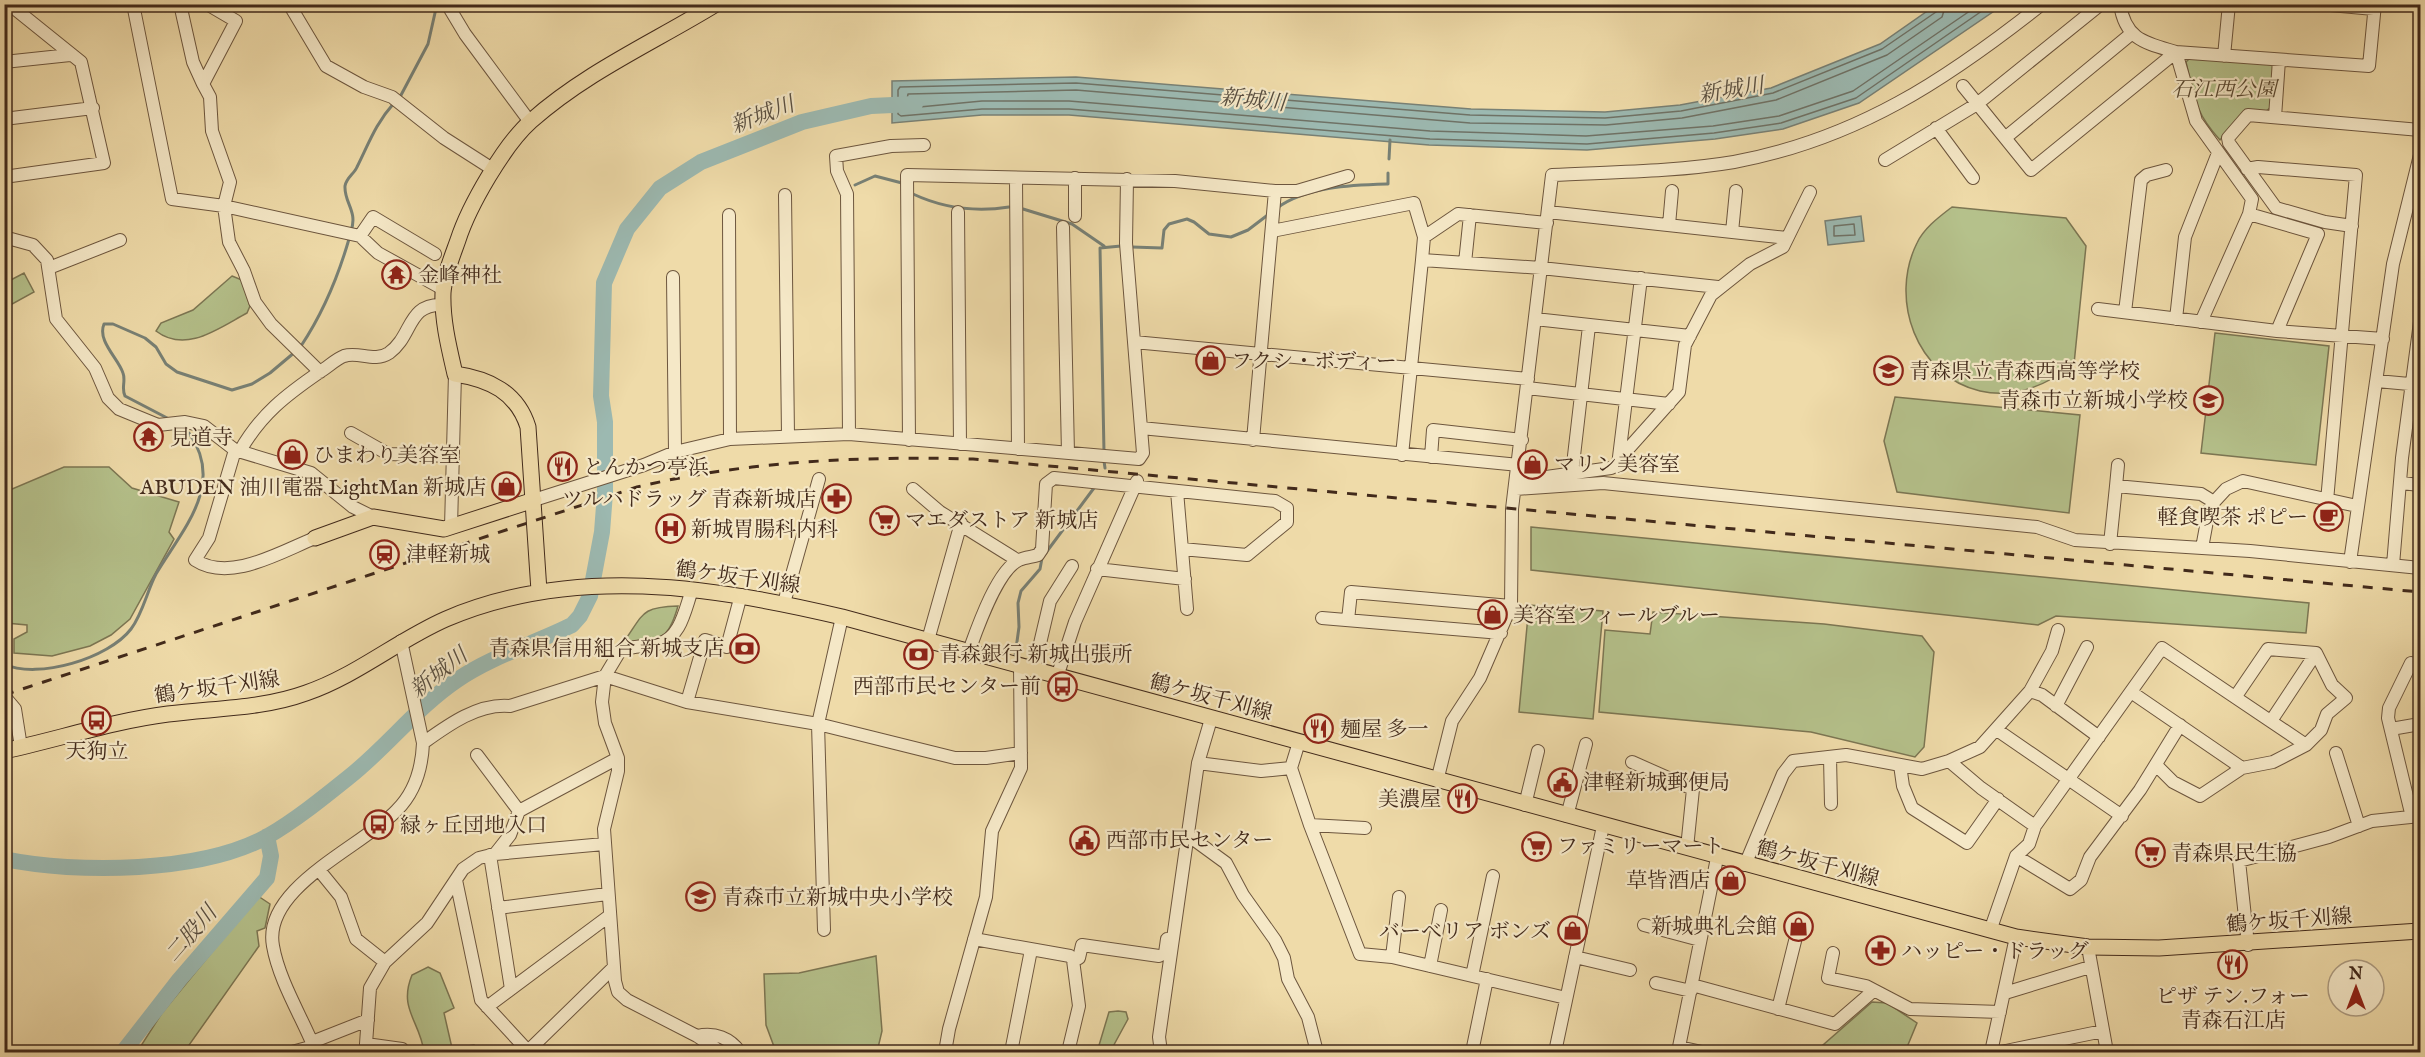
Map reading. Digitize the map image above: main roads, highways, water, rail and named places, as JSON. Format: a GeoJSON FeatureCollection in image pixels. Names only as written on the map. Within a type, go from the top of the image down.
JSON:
{"type":"FeatureCollection","features":[{"type":"Feature","properties":{"kind":"main road"},"geometry":{"type":"LineString","coordinates":[[539,591],[528,427],[518,404],[499,388],[472,376],[455,374],[443,305],[443,289],[466,216],[494,170],[530,122],[567,93],[697,9],[716,4]]}},
{"type":"Feature","properties":{"kind":"main road"},"geometry":{"type":"LineString","coordinates":[[315,538],[373,517],[403,520],[430,528],[451,527],[534,500]]}},
{"type":"Feature","properties":{"kind":"main road","name":"鶴ケ坂千刈線"},"geometry":{"type":"LineString","coordinates":[[4,751],[167,714],[267,704],[307,693],[448,618],[539,591],[641,586],[741,595],[842,617],[1717,858],[2016,937],[2088,947],[2159,948],[2247,945],[2421,931]]}},
{"type":"Feature","properties":{"kind":"water"},"geometry":{"type":"Polygon","coordinates":[[[1936,5],[2003,5],[1859,103],[1783,129],[1715,139],[1587,150],[1429,145],[1069,115],[982,115],[892,123],[892,81],[1076,77],[1471,109],[1605,112],[1680,105],[1771,88],[1880,44],[1936,5]]]}},
{"type":"Feature","properties":{"kind":"water"},"geometry":{"type":"Polygon","coordinates":[[[1861,216],[1864,241],[1828,245],[1825,221],[1861,216]]]}},
{"type":"Feature","properties":{"kind":"waterway"},"geometry":{"type":"LineString","coordinates":[[400,97],[428,44],[437,4]]}},
{"type":"Feature","properties":{"kind":"waterway"},"geometry":{"type":"LineString","coordinates":[[351,231],[353,218],[346,197],[346,183],[356,169],[378,126],[394,103]]}},
{"type":"Feature","properties":{"kind":"waterway","name":"新城川"},"geometry":{"type":"LineString","coordinates":[[4,859],[67,867],[139,867],[209,857],[241,848],[278,830],[320,800],[363,765],[429,702],[457,680],[499,657],[572,625],[580,616],[590,596],[602,532],[605,493],[605,422],[601,396],[604,283],[627,229],[660,188],[701,162],[802,122],[871,106],[915,104]]}},
{"type":"Feature","properties":{"kind":"waterway"},"geometry":{"type":"LineString","coordinates":[[1389,159],[1390,140]]}},
{"type":"Feature","properties":{"kind":"waterway"},"geometry":{"type":"LineString","coordinates":[[1277,208],[1302,195],[1316,191],[1345,186],[1388,184],[1388,173]]}},
{"type":"Feature","properties":{"kind":"waterway"},"geometry":{"type":"LineString","coordinates":[[855,185],[875,176],[902,183]]}},
{"type":"Feature","properties":{"kind":"waterway"},"geometry":{"type":"LineString","coordinates":[[913,194],[936,203],[960,208],[1009,207]]}},
{"type":"Feature","properties":{"kind":"waterway"},"geometry":{"type":"LineString","coordinates":[[1023,209],[1072,224],[1104,246]]}},
{"type":"Feature","properties":{"kind":"waterway"},"geometry":{"type":"LineString","coordinates":[[1132,247],[1162,248],[1164,230],[1169,224],[1187,219],[1209,234],[1231,237],[1248,230],[1269,214]]}},
{"type":"Feature","properties":{"kind":"waterway"},"geometry":{"type":"LineString","coordinates":[[301,346],[329,294],[349,239]]}},
{"type":"Feature","properties":{"kind":"waterway"},"geometry":{"type":"LineString","coordinates":[[1104,452],[1100,248],[1121,246]]}},
{"type":"Feature","properties":{"kind":"waterway"},"geometry":{"type":"LineString","coordinates":[[171,420],[125,396],[123,373],[103,337],[104,324],[113,324],[145,338],[156,347],[166,364],[177,372],[232,390],[252,384],[270,373],[295,352]]}},
{"type":"Feature","properties":{"kind":"waterway"},"geometry":{"type":"LineString","coordinates":[[4,664],[35,669],[53,668],[72,663],[107,649],[131,629],[139,616],[156,574],[188,524],[202,489],[203,471],[199,452],[189,433]]}},
{"type":"Feature","properties":{"kind":"waterway"},"geometry":{"type":"LineString","coordinates":[[1104,461],[1105,468]]}},
{"type":"Feature","properties":{"kind":"waterway"},"geometry":{"type":"LineString","coordinates":[[1015,656],[1019,627],[1018,603],[1021,591],[1040,569],[1042,558],[1094,488]]}},
{"type":"Feature","properties":{"kind":"waterway","name":"二股川"},"geometry":{"type":"LineString","coordinates":[[123,1052],[179,980],[267,878],[271,856],[267,836]]}},
{"type":"Feature","properties":{"kind":"railway"},"geometry":{"type":"LineString","coordinates":[[4,695],[637,487],[678,478],[762,466],[888,458],[973,459],[2420,592]]}},
{"type":"Feature","properties":{"kind":"place","name":"金峰神社"},"geometry":{"type":"Point","coordinates":[397,275]}},
{"type":"Feature","properties":{"kind":"place","name":"フクシ・ボディー"},"geometry":{"type":"Point","coordinates":[1210,361]}},
{"type":"Feature","properties":{"kind":"place","name":"青森県立青森西高等学校"},"geometry":{"type":"Point","coordinates":[1888,371]}},
{"type":"Feature","properties":{"kind":"place","name":"青森市立新城小学校"},"geometry":{"type":"Point","coordinates":[2209,400]}},
{"type":"Feature","properties":{"kind":"place","name":"見道寺"},"geometry":{"type":"Point","coordinates":[149,437]}},
{"type":"Feature","properties":{"kind":"place","name":"ひまわり美容室"},"geometry":{"type":"Point","coordinates":[292,455]}},
{"type":"Feature","properties":{"kind":"place","name":"マリン美容室"},"geometry":{"type":"Point","coordinates":[1533,464]}},
{"type":"Feature","properties":{"kind":"place","name":"とんかつ亭浜"},"geometry":{"type":"Point","coordinates":[562,467]}},
{"type":"Feature","properties":{"kind":"place","name":"ABUDEN 油川電器 LightMan 新城店"},"geometry":{"type":"Point","coordinates":[507,487]}},
{"type":"Feature","properties":{"kind":"place","name":"ツルハドラッグ 青森新城店"},"geometry":{"type":"Point","coordinates":[837,499]}},
{"type":"Feature","properties":{"kind":"place","name":"軽食喫茶 ポピー"},"geometry":{"type":"Point","coordinates":[2329,517]}},
{"type":"Feature","properties":{"kind":"place","name":"マエダストア 新城店"},"geometry":{"type":"Point","coordinates":[884,520]}},
{"type":"Feature","properties":{"kind":"place","name":"新城胃腸科内科"},"geometry":{"type":"Point","coordinates":[670,529]}},
{"type":"Feature","properties":{"kind":"place","name":"津軽新城"},"geometry":{"type":"Point","coordinates":[385,554]}},
{"type":"Feature","properties":{"kind":"place","name":"美容室フィールブルー"},"geometry":{"type":"Point","coordinates":[1492,615]}},
{"type":"Feature","properties":{"kind":"place","name":"青森県信用組合 新城支店"},"geometry":{"type":"Point","coordinates":[745,648]}},
{"type":"Feature","properties":{"kind":"place","name":"青森銀行 新城出張所"},"geometry":{"type":"Point","coordinates":[918,654]}},
{"type":"Feature","properties":{"kind":"place","name":"西部市民センター前"},"geometry":{"type":"Point","coordinates":[1062,686]}},
{"type":"Feature","properties":{"kind":"place","name":"天狗立"},"geometry":{"type":"Point","coordinates":[97,720]}},
{"type":"Feature","properties":{"kind":"place","name":"麺屋 多一"},"geometry":{"type":"Point","coordinates":[1319,729]}},
{"type":"Feature","properties":{"kind":"place","name":"津軽新城郵便局"},"geometry":{"type":"Point","coordinates":[1562,782]}},
{"type":"Feature","properties":{"kind":"place","name":"美濃屋"},"geometry":{"type":"Point","coordinates":[1462,799]}},
{"type":"Feature","properties":{"kind":"place","name":"緑ヶ丘団地入口"},"geometry":{"type":"Point","coordinates":[379,825]}},
{"type":"Feature","properties":{"kind":"place","name":"西部市民センター"},"geometry":{"type":"Point","coordinates":[1085,840]}},
{"type":"Feature","properties":{"kind":"place","name":"ファミリーマート"},"geometry":{"type":"Point","coordinates":[1536,846]}},
{"type":"Feature","properties":{"kind":"place","name":"青森県民生協"},"geometry":{"type":"Point","coordinates":[2150,853]}},
{"type":"Feature","properties":{"kind":"place","name":"草皆酒店"},"geometry":{"type":"Point","coordinates":[1731,880]}},
{"type":"Feature","properties":{"kind":"place","name":"青森市立新城中央小学校"},"geometry":{"type":"Point","coordinates":[701,897]}},
{"type":"Feature","properties":{"kind":"place","name":"新城典礼会館"},"geometry":{"type":"Point","coordinates":[1798,926]}},
{"type":"Feature","properties":{"kind":"place","name":"バーべリア ボンズ"},"geometry":{"type":"Point","coordinates":[1572,931]}},
{"type":"Feature","properties":{"kind":"place","name":"ハッピー・ドラッグ"},"geometry":{"type":"Point","coordinates":[1880,951]}},
{"type":"Feature","properties":{"kind":"place","name":"ピザ テン.フォー 青森石江店"},"geometry":{"type":"Point","coordinates":[2233,965]}},
{"type":"Feature","properties":{"kind":"park label","name":"石江西公園"},"geometry":{"type":"Point","coordinates":[2224,89]}}]}
